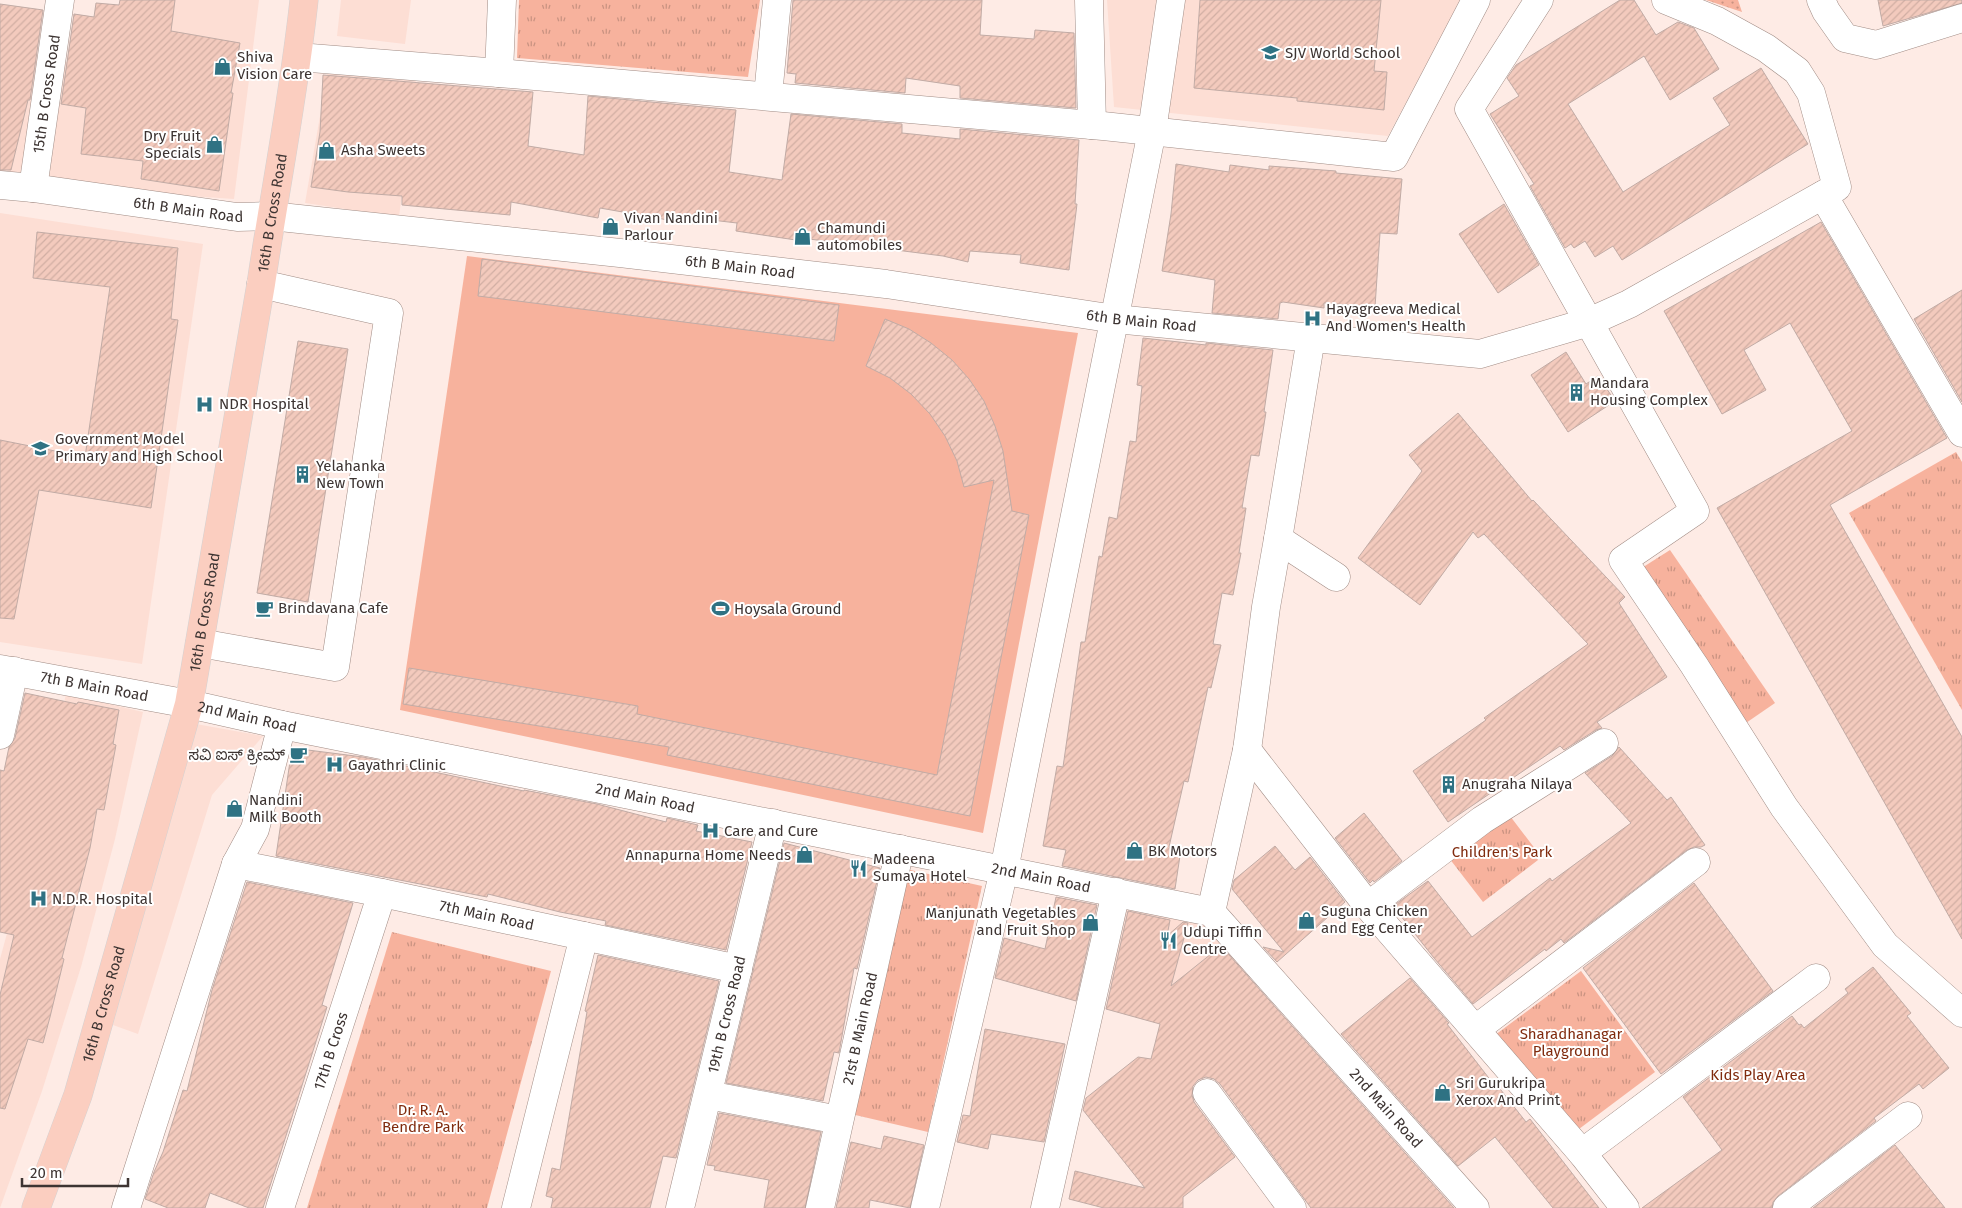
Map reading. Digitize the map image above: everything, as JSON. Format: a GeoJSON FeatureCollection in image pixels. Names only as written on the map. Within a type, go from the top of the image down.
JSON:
{"type":"FeatureCollection","features":[{"type":"Feature","properties":{"kind":"main road","name":"16th B Cross Road"},"geometry":{"type":"LineString","coordinates":[[36,1208],[78,1095],[189,704],[261,284],[298,57],[304,0]]}},
{"type":"Feature","properties":{"kind":"street","name":"15th B Cross Road"},"geometry":{"type":"LineString","coordinates":[[33,188],[60,0]]}},
{"type":"Feature","properties":{"kind":"street"},"geometry":{"type":"LineString","coordinates":[[500,73],[502,0]]}},
{"type":"Feature","properties":{"kind":"street"},"geometry":{"type":"LineString","coordinates":[[768,96],[777,0]]}},
{"type":"Feature","properties":{"kind":"street"},"geometry":{"type":"LineString","coordinates":[[1089,0],[1103,126]]}},
{"type":"Feature","properties":{"kind":"street"},"geometry":{"type":"LineString","coordinates":[[925,1208],[1004,870],[1152,131],[1171,0]]}},
{"type":"Feature","properties":{"kind":"street"},"geometry":{"type":"LineString","coordinates":[[298,57],[1103,126],[1394,157],[1476,0]]}},
{"type":"Feature","properties":{"kind":"street"},"geometry":{"type":"LineString","coordinates":[[1539,0],[1469,109],[1695,511],[1623,560],[1694,665],[1784,807],[1885,945],[1962,1013]]}},
{"type":"Feature","properties":{"kind":"street"},"geometry":{"type":"LineString","coordinates":[[1589,322],[1629,304],[1837,187],[1811,93],[1797,71],[1766,48],[1725,26],[1666,0]]}},
{"type":"Feature","properties":{"kind":"street"},"geometry":{"type":"LineString","coordinates":[[1821,0],[1826,12],[1845,38],[1876,45],[1962,18]]}},
{"type":"Feature","properties":{"kind":"street","name":"6th B Main Road"},"geometry":{"type":"LineString","coordinates":[[0,185],[237,217],[271,216],[620,253],[886,284],[1115,319],[1480,354],[1589,322]]}},
{"type":"Feature","properties":{"kind":"street"},"geometry":{"type":"LineString","coordinates":[[1823,195],[1962,433]]}},
{"type":"Feature","properties":{"kind":"street"},"geometry":{"type":"LineString","coordinates":[[200,643],[335,667],[389,313],[261,284]]}},
{"type":"Feature","properties":{"kind":"street"},"geometry":{"type":"LineString","coordinates":[[1211,912],[1247,750],[1266,607],[1311,338]]}},
{"type":"Feature","properties":{"kind":"street"},"geometry":{"type":"LineString","coordinates":[[1278,540],[1336,577]]}},
{"type":"Feature","properties":{"kind":"street"},"geometry":{"type":"LineString","coordinates":[[0,735],[7,670]]}},
{"type":"Feature","properties":{"kind":"street","name":"7th B Main Road"},"geometry":{"type":"LineString","coordinates":[[7,670],[189,704]]}},
{"type":"Feature","properties":{"kind":"street","name":"2nd Main Road"},"geometry":{"type":"LineString","coordinates":[[189,704],[282,725],[1211,912],[1476,1208]]}},
{"type":"Feature","properties":{"kind":"street"},"geometry":{"type":"LineString","coordinates":[[126,1208],[236,864],[255,829],[282,725]]}},
{"type":"Feature","properties":{"kind":"street"},"geometry":{"type":"LineString","coordinates":[[1368,906],[1482,820],[1604,743]]}},
{"type":"Feature","properties":{"kind":"street"},"geometry":{"type":"LineString","coordinates":[[1247,750],[1368,906],[1476,1028],[1582,1153],[1625,1208]]}},
{"type":"Feature","properties":{"kind":"street","name":"19th B Cross Road"},"geometry":{"type":"LineString","coordinates":[[680,1208],[774,823]]}},
{"type":"Feature","properties":{"kind":"street","name":"21st B Main Road"},"geometry":{"type":"LineString","coordinates":[[820,1208],[900,849]]}},
{"type":"Feature","properties":{"kind":"street"},"geometry":{"type":"LineString","coordinates":[[1476,1028],[1696,862]]}},
{"type":"Feature","properties":{"kind":"street","name":"7th Main Road"},"geometry":{"type":"LineString","coordinates":[[236,864],[382,893],[738,969]]}},
{"type":"Feature","properties":{"kind":"street"},"geometry":{"type":"LineString","coordinates":[[1045,1208],[1116,892]]}},
{"type":"Feature","properties":{"kind":"street","name":"17th B Cross"},"geometry":{"type":"LineString","coordinates":[[280,1208],[382,893]]}},
{"type":"Feature","properties":{"kind":"street"},"geometry":{"type":"LineString","coordinates":[[516,1208],[584,936]]}},
{"type":"Feature","properties":{"kind":"street"},"geometry":{"type":"LineString","coordinates":[[1582,1153],[1816,978]]}},
{"type":"Feature","properties":{"kind":"street"},"geometry":{"type":"LineString","coordinates":[[1207,1093],[1292,1208]]}},
{"type":"Feature","properties":{"kind":"street"},"geometry":{"type":"LineString","coordinates":[[708,1095],[840,1120]]}},
{"type":"Feature","properties":{"kind":"street"},"geometry":{"type":"LineString","coordinates":[[1786,1208],[1908,1116]]}},
{"type":"Feature","properties":{"kind":"shaded area"},"geometry":{"type":"Polygon","coordinates":[[[160,0],[259,0],[234,199],[133,192],[0,174],[0,54],[150,72],[160,0]]]}},
{"type":"Feature","properties":{"kind":"shaded area"},"geometry":{"type":"Polygon","coordinates":[[[341,0],[411,0],[405,44],[337,36],[341,0]]]}},
{"type":"Feature","properties":{"kind":"shaded area","name":"SJV World School"},"geometry":{"type":"Polygon","coordinates":[[[1107,0],[1461,0],[1388,136],[1114,107],[1107,0]]]}},
{"type":"Feature","properties":{"kind":"shaded area"},"geometry":{"type":"Polygon","coordinates":[[[329,64],[417,71],[399,217],[305,203],[329,64]]]}},
{"type":"Feature","properties":{"kind":"shaded area","name":"Government Model Primary and High School"},"geometry":{"type":"Polygon","coordinates":[[[0,213],[203,244],[142,664],[0,642],[0,213]]]}},
{"type":"Feature","properties":{"kind":"shaded area"},"geometry":{"type":"Polygon","coordinates":[[[66,694],[143,712],[115,839],[81,967],[42,1091],[0,1208],[0,959],[38,820],[66,694]]]}},
{"type":"Feature","properties":{"kind":"shaded area"},"geometry":{"type":"Polygon","coordinates":[[[196,724],[263,736],[212,795],[138,1034],[113,1025],[196,724]]]}},
{"type":"Feature","properties":{"kind":"shaded area"},"geometry":{"type":"Polygon","coordinates":[[[1122,898],[1211,916],[1259,971],[1193,1024],[1178,1005],[1106,984],[1122,898]]]}},
{"type":"Feature","properties":{"kind":"green space"},"geometry":{"type":"Polygon","coordinates":[[[519,0],[760,0],[748,77],[517,58],[519,0]]]}},
{"type":"Feature","properties":{"kind":"green space"},"geometry":{"type":"Polygon","coordinates":[[[1706,0],[1738,0],[1742,12],[1706,0]]]}},
{"type":"Feature","properties":{"kind":"green space","name":"Hoysala Ground"},"geometry":{"type":"Polygon","coordinates":[[[467,256],[1078,333],[983,833],[400,710],[467,256]]]}},
{"type":"Feature","properties":{"kind":"green space"},"geometry":{"type":"Polygon","coordinates":[[[1956,452],[1962,462],[1962,710],[1849,513],[1956,452]]]}},
{"type":"Feature","properties":{"kind":"green space"},"geometry":{"type":"Polygon","coordinates":[[[1670,550],[1775,703],[1743,725],[1637,571],[1670,550]]]}},
{"type":"Feature","properties":{"kind":"green space","name":"Children's Park"},"geometry":{"type":"Polygon","coordinates":[[[1507,812],[1539,854],[1536,856],[1538,860],[1483,902],[1449,858],[1507,812]]]}},
{"type":"Feature","properties":{"kind":"green space"},"geometry":{"type":"Polygon","coordinates":[[[906,869],[982,886],[928,1132],[851,1114],[906,869]]]}},
{"type":"Feature","properties":{"kind":"green space","name":"Dr. R. A. Bendre Park"},"geometry":{"type":"Polygon","coordinates":[[[392,932],[551,971],[487,1208],[307,1208],[392,932]]]}},
{"type":"Feature","properties":{"kind":"green space","name":"Sharadhanagar Playground"},"geometry":{"type":"Polygon","coordinates":[[[1581,971],[1655,1072],[1579,1129],[1495,1035],[1581,971]]]}},
{"type":"Feature","properties":{"kind":"building"},"geometry":{"type":"Polygon","coordinates":[[[120,0],[175,0],[171,31],[240,43],[231,93],[233,93],[219,191],[141,179],[143,161],[81,154],[86,108],[61,104],[74,14],[94,17],[96,3],[119,5],[120,0]]]}},
{"type":"Feature","properties":{"kind":"building"},"geometry":{"type":"Polygon","coordinates":[[[793,0],[982,0],[980,35],[1034,39],[1035,30],[1074,33],[1076,108],[960,98],[960,86],[906,78],[905,93],[795,83],[796,74],[787,73],[793,0]]]}},
{"type":"Feature","properties":{"kind":"building"},"geometry":{"type":"Polygon","coordinates":[[[1200,0],[1381,0],[1374,71],[1387,72],[1384,110],[1297,101],[1297,98],[1194,88],[1200,0]]]}},
{"type":"Feature","properties":{"kind":"building"},"geometry":{"type":"Polygon","coordinates":[[[1620,0],[1634,0],[1656,35],[1678,22],[1694,28],[1719,69],[1670,100],[1644,56],[1568,104],[1623,192],[1730,125],[1713,98],[1761,68],[1808,144],[1622,260],[1613,246],[1595,257],[1585,241],[1574,248],[1571,244],[1565,248],[1530,186],[1534,184],[1490,114],[1519,96],[1507,78],[1516,65],[1620,0]]]}},
{"type":"Feature","properties":{"kind":"building"},"geometry":{"type":"Polygon","coordinates":[[[1878,0],[1962,0],[1962,3],[1883,26],[1878,0]]]}},
{"type":"Feature","properties":{"kind":"building"},"geometry":{"type":"Polygon","coordinates":[[[0,4],[43,10],[30,100],[28,100],[11,170],[0,170],[0,4]]]}},
{"type":"Feature","properties":{"kind":"building"},"geometry":{"type":"Polygon","coordinates":[[[323,75],[533,92],[528,146],[584,155],[588,96],[736,110],[729,172],[782,180],[791,114],[902,124],[902,133],[960,139],[960,129],[1079,140],[1075,204],[1077,204],[1069,270],[1020,263],[1021,255],[970,251],[968,262],[943,256],[809,239],[809,242],[736,231],[737,223],[669,215],[668,220],[600,208],[598,218],[511,202],[510,215],[402,205],[402,196],[311,187],[320,132],[323,75]]]}},
{"type":"Feature","properties":{"kind":"building"},"geometry":{"type":"Polygon","coordinates":[[[1176,164],[1229,172],[1230,165],[1269,170],[1269,166],[1336,171],[1336,173],[1402,179],[1397,234],[1380,233],[1375,307],[1324,303],[1324,308],[1283,302],[1280,303],[1278,319],[1212,313],[1215,280],[1162,271],[1171,214],[1176,164]]]}},
{"type":"Feature","properties":{"kind":"building"},"geometry":{"type":"Polygon","coordinates":[[[1504,204],[1539,265],[1498,293],[1459,234],[1504,204]]]}},
{"type":"Feature","properties":{"kind":"building"},"geometry":{"type":"Polygon","coordinates":[[[1821,222],[1947,438],[1830,505],[1962,737],[1962,939],[1717,508],[1852,431],[1790,323],[1744,350],[1766,390],[1722,414],[1664,311],[1821,222]]]}},
{"type":"Feature","properties":{"kind":"building"},"geometry":{"type":"Polygon","coordinates":[[[37,232],[178,248],[171,319],[178,320],[151,508],[39,490],[14,619],[0,618],[0,440],[85,457],[110,287],[33,278],[37,232]]]}},
{"type":"Feature","properties":{"kind":"building"},"geometry":{"type":"Polygon","coordinates":[[[482,259],[839,305],[834,341],[478,296],[482,259]]]}},
{"type":"Feature","properties":{"kind":"building"},"geometry":{"type":"Polygon","coordinates":[[[1962,290],[1962,402],[1914,319],[1962,290]]]}},
{"type":"Feature","properties":{"kind":"building"},"geometry":{"type":"Polygon","coordinates":[[[885,319],[909,329],[931,343],[952,360],[969,379],[984,401],[995,426],[1003,451],[1012,511],[1029,515],[970,816],[667,755],[669,747],[403,704],[409,668],[638,706],[637,714],[937,775],[994,480],[964,487],[957,461],[945,436],[930,414],[911,394],[890,378],[866,366],[885,319]]]}},
{"type":"Feature","properties":{"kind":"building"},"geometry":{"type":"Polygon","coordinates":[[[1143,338],[1273,350],[1259,456],[1251,455],[1242,508],[1246,508],[1239,553],[1241,553],[1233,595],[1222,593],[1213,644],[1221,645],[1211,688],[1208,687],[1188,782],[1184,781],[1169,847],[1181,849],[1175,889],[1062,866],[1066,850],[1043,846],[1057,766],[1063,767],[1081,642],[1085,642],[1099,556],[1102,557],[1109,517],[1117,519],[1130,441],[1136,442],[1142,386],[1137,385],[1143,338]]]}},
{"type":"Feature","properties":{"kind":"building","name":"Yelahanka New Town"},"geometry":{"type":"Polygon","coordinates":[[[298,341],[348,349],[308,602],[257,593],[298,341]]]}},
{"type":"Feature","properties":{"kind":"building","name":"Mandara Housing Complex"},"geometry":{"type":"Polygon","coordinates":[[[1566,352],[1586,384],[1598,376],[1615,401],[1568,432],[1531,375],[1566,352]]]}},
{"type":"Feature","properties":{"kind":"building"},"geometry":{"type":"Polygon","coordinates":[[[1458,413],[1532,501],[1625,597],[1619,603],[1667,677],[1597,722],[1602,728],[1564,750],[1560,746],[1448,822],[1413,771],[1486,720],[1484,718],[1588,644],[1484,534],[1478,538],[1473,532],[1420,605],[1358,558],[1422,471],[1409,455],[1458,413]]]}},
{"type":"Feature","properties":{"kind":"building"},"geometry":{"type":"Polygon","coordinates":[[[25,693],[77,704],[78,702],[119,710],[113,744],[116,745],[104,810],[97,809],[90,848],[43,1043],[28,1039],[5,1109],[0,1108],[0,995],[14,935],[0,932],[0,770],[4,771],[9,747],[15,738],[25,693]]]}},
{"type":"Feature","properties":{"kind":"building"},"geometry":{"type":"Polygon","coordinates":[[[1619,747],[1667,800],[1671,797],[1705,845],[1687,850],[1564,943],[1561,939],[1546,951],[1545,949],[1473,1004],[1393,906],[1428,881],[1472,937],[1550,878],[1552,881],[1631,823],[1585,773],[1612,756],[1619,747]]]}},
{"type":"Feature","properties":{"kind":"building"},"geometry":{"type":"Polygon","coordinates":[[[292,748],[363,757],[524,791],[597,804],[666,822],[667,818],[698,825],[696,831],[752,842],[726,950],[605,925],[606,921],[488,894],[487,897],[276,856],[292,748]]]}},
{"type":"Feature","properties":{"kind":"building"},"geometry":{"type":"Polygon","coordinates":[[[1364,813],[1402,861],[1370,883],[1335,838],[1364,813]]]}},
{"type":"Feature","properties":{"kind":"building"},"geometry":{"type":"Polygon","coordinates":[[[784,843],[880,868],[857,969],[854,968],[839,1053],[834,1052],[823,1101],[726,1083],[784,843]]]}},
{"type":"Feature","properties":{"kind":"building"},"geometry":{"type":"Polygon","coordinates":[[[1275,846],[1295,870],[1310,857],[1345,902],[1277,962],[1263,947],[1284,952],[1232,889],[1234,880],[1275,846]]]}},
{"type":"Feature","properties":{"kind":"building"},"geometry":{"type":"Polygon","coordinates":[[[247,882],[353,903],[322,1005],[327,1007],[263,1208],[249,1208],[210,1193],[205,1208],[168,1208],[145,1199],[163,1152],[183,1090],[187,1091],[212,990],[247,882]]]}},
{"type":"Feature","properties":{"kind":"building"},"geometry":{"type":"Polygon","coordinates":[[[1694,883],[1773,991],[1661,1074],[1583,968],[1694,883]]]}},
{"type":"Feature","properties":{"kind":"building"},"geometry":{"type":"Polygon","coordinates":[[[1056,897],[1097,905],[1076,1001],[995,978],[1004,938],[1045,949],[1056,897]]]}},
{"type":"Feature","properties":{"kind":"building"},"geometry":{"type":"Polygon","coordinates":[[[1128,911],[1170,920],[1167,936],[1183,922],[1188,923],[1171,986],[1221,946],[1454,1208],[1311,1208],[1220,1084],[1214,1079],[1206,1077],[1198,1080],[1193,1086],[1192,1095],[1194,1102],[1235,1157],[1183,1197],[1183,1208],[1104,1208],[1069,1199],[1075,1171],[1145,1188],[1083,1110],[1086,1098],[1138,1057],[1151,1059],[1160,1024],[1106,1009],[1128,911]]]}},
{"type":"Feature","properties":{"kind":"building"},"geometry":{"type":"Polygon","coordinates":[[[598,955],[719,981],[676,1158],[663,1156],[650,1208],[551,1208],[553,1198],[546,1196],[552,1168],[560,1170],[587,1012],[585,1011],[598,955]]]}},
{"type":"Feature","properties":{"kind":"building"},"geometry":{"type":"Polygon","coordinates":[[[1873,967],[1911,1013],[1907,1016],[1949,1068],[1923,1089],[1919,1084],[1874,1118],[1876,1121],[1778,1196],[1773,1202],[1772,1208],[1642,1208],[1722,1150],[1683,1097],[1792,1016],[1804,1028],[1848,993],[1845,989],[1873,967]]]}},
{"type":"Feature","properties":{"kind":"building"},"geometry":{"type":"Polygon","coordinates":[[[1410,978],[1449,1023],[1447,1024],[1495,1086],[1497,1085],[1526,1122],[1530,1119],[1599,1208],[1553,1208],[1495,1137],[1458,1166],[1341,1034],[1410,978]]]}},
{"type":"Feature","properties":{"kind":"building"},"geometry":{"type":"Polygon","coordinates":[[[985,1029],[1065,1044],[1044,1142],[991,1134],[988,1149],[957,1142],[963,1115],[970,1116],[985,1029]]]}},
{"type":"Feature","properties":{"kind":"building"},"geometry":{"type":"Polygon","coordinates":[[[719,1113],[821,1132],[805,1208],[764,1208],[769,1180],[714,1170],[715,1166],[707,1165],[719,1113]]]}},
{"type":"Feature","properties":{"kind":"building"},"geometry":{"type":"Polygon","coordinates":[[[884,1136],[924,1145],[910,1208],[870,1200],[869,1208],[836,1208],[851,1142],[881,1149],[884,1136]]]}},
{"type":"Feature","properties":{"kind":"building"},"geometry":{"type":"Polygon","coordinates":[[[1895,1145],[1945,1208],[1813,1208],[1895,1145]]]}},
{"type":"Feature","properties":{"kind":"place","name":"SJV World School"},"geometry":{"type":"Point","coordinates":[1271,53]}},
{"type":"Feature","properties":{"kind":"place","name":"Shiva Vision Care"},"geometry":{"type":"Point","coordinates":[223,66]}},
{"type":"Feature","properties":{"kind":"place","name":"Dry Fruit Specials"},"geometry":{"type":"Point","coordinates":[215,145]}},
{"type":"Feature","properties":{"kind":"place","name":"Asha Sweets"},"geometry":{"type":"Point","coordinates":[327,150]}},
{"type":"Feature","properties":{"kind":"place","name":"Vivan Nandini Parlour"},"geometry":{"type":"Point","coordinates":[610,227]}},
{"type":"Feature","properties":{"kind":"place","name":"Chamundi automobiles"},"geometry":{"type":"Point","coordinates":[803,237]}},
{"type":"Feature","properties":{"kind":"place","name":"Hayagreeva Medical And Women's Health"},"geometry":{"type":"Point","coordinates":[1312,318]}},
{"type":"Feature","properties":{"kind":"place","name":"Mandara Housing Complex"},"geometry":{"type":"Point","coordinates":[1576,392]}},
{"type":"Feature","properties":{"kind":"place","name":"NDR Hospital"},"geometry":{"type":"Point","coordinates":[205,404]}},
{"type":"Feature","properties":{"kind":"place","name":"Government Model Primary and High School"},"geometry":{"type":"Point","coordinates":[41,448]}},
{"type":"Feature","properties":{"kind":"place","name":"Yelahanka New Town"},"geometry":{"type":"Point","coordinates":[302,475]}},
{"type":"Feature","properties":{"kind":"place","name":"Brindavana Cafe"},"geometry":{"type":"Point","coordinates":[264,608]}},
{"type":"Feature","properties":{"kind":"place","name":"Hoysala Ground"},"geometry":{"type":"Point","coordinates":[720,609]}},
{"type":"Feature","properties":{"kind":"place","name":"ಸವಿ ಐಸ್ ಕ್ರೀಮ್"},"geometry":{"type":"Point","coordinates":[299,755]}},
{"type":"Feature","properties":{"kind":"place","name":"Gayathri Clinic"},"geometry":{"type":"Point","coordinates":[334,765]}},
{"type":"Feature","properties":{"kind":"place","name":"Anugraha Nilaya"},"geometry":{"type":"Point","coordinates":[1448,784]}},
{"type":"Feature","properties":{"kind":"place","name":"Nandini Milk Booth"},"geometry":{"type":"Point","coordinates":[235,809]}},
{"type":"Feature","properties":{"kind":"place","name":"Care and Cure"},"geometry":{"type":"Point","coordinates":[710,831]}},
{"type":"Feature","properties":{"kind":"place","name":"BK Motors"},"geometry":{"type":"Point","coordinates":[1134,851]}},
{"type":"Feature","properties":{"kind":"place","name":"Annapurna Home Needs"},"geometry":{"type":"Point","coordinates":[805,855]}},
{"type":"Feature","properties":{"kind":"place","name":"Madeena Sumaya Hotel"},"geometry":{"type":"Point","coordinates":[859,868]}},
{"type":"Feature","properties":{"kind":"place","name":"N.D.R. Hospital"},"geometry":{"type":"Point","coordinates":[38,899]}},
{"type":"Feature","properties":{"kind":"place","name":"Suguna Chicken and Egg Center"},"geometry":{"type":"Point","coordinates":[1307,920]}},
{"type":"Feature","properties":{"kind":"place","name":"Manjunath Vegetables and Fruit Shop"},"geometry":{"type":"Point","coordinates":[1090,922]}},
{"type":"Feature","properties":{"kind":"place","name":"Udupi Tiffin Centre"},"geometry":{"type":"Point","coordinates":[1169,941]}},
{"type":"Feature","properties":{"kind":"place","name":"Sri Gurukripa Xerox And Print"},"geometry":{"type":"Point","coordinates":[1442,1092]}},
{"type":"Feature","properties":{"kind":"park label","name":"Kids Play Area"},"geometry":{"type":"Point","coordinates":[1758,1075]}}]}
